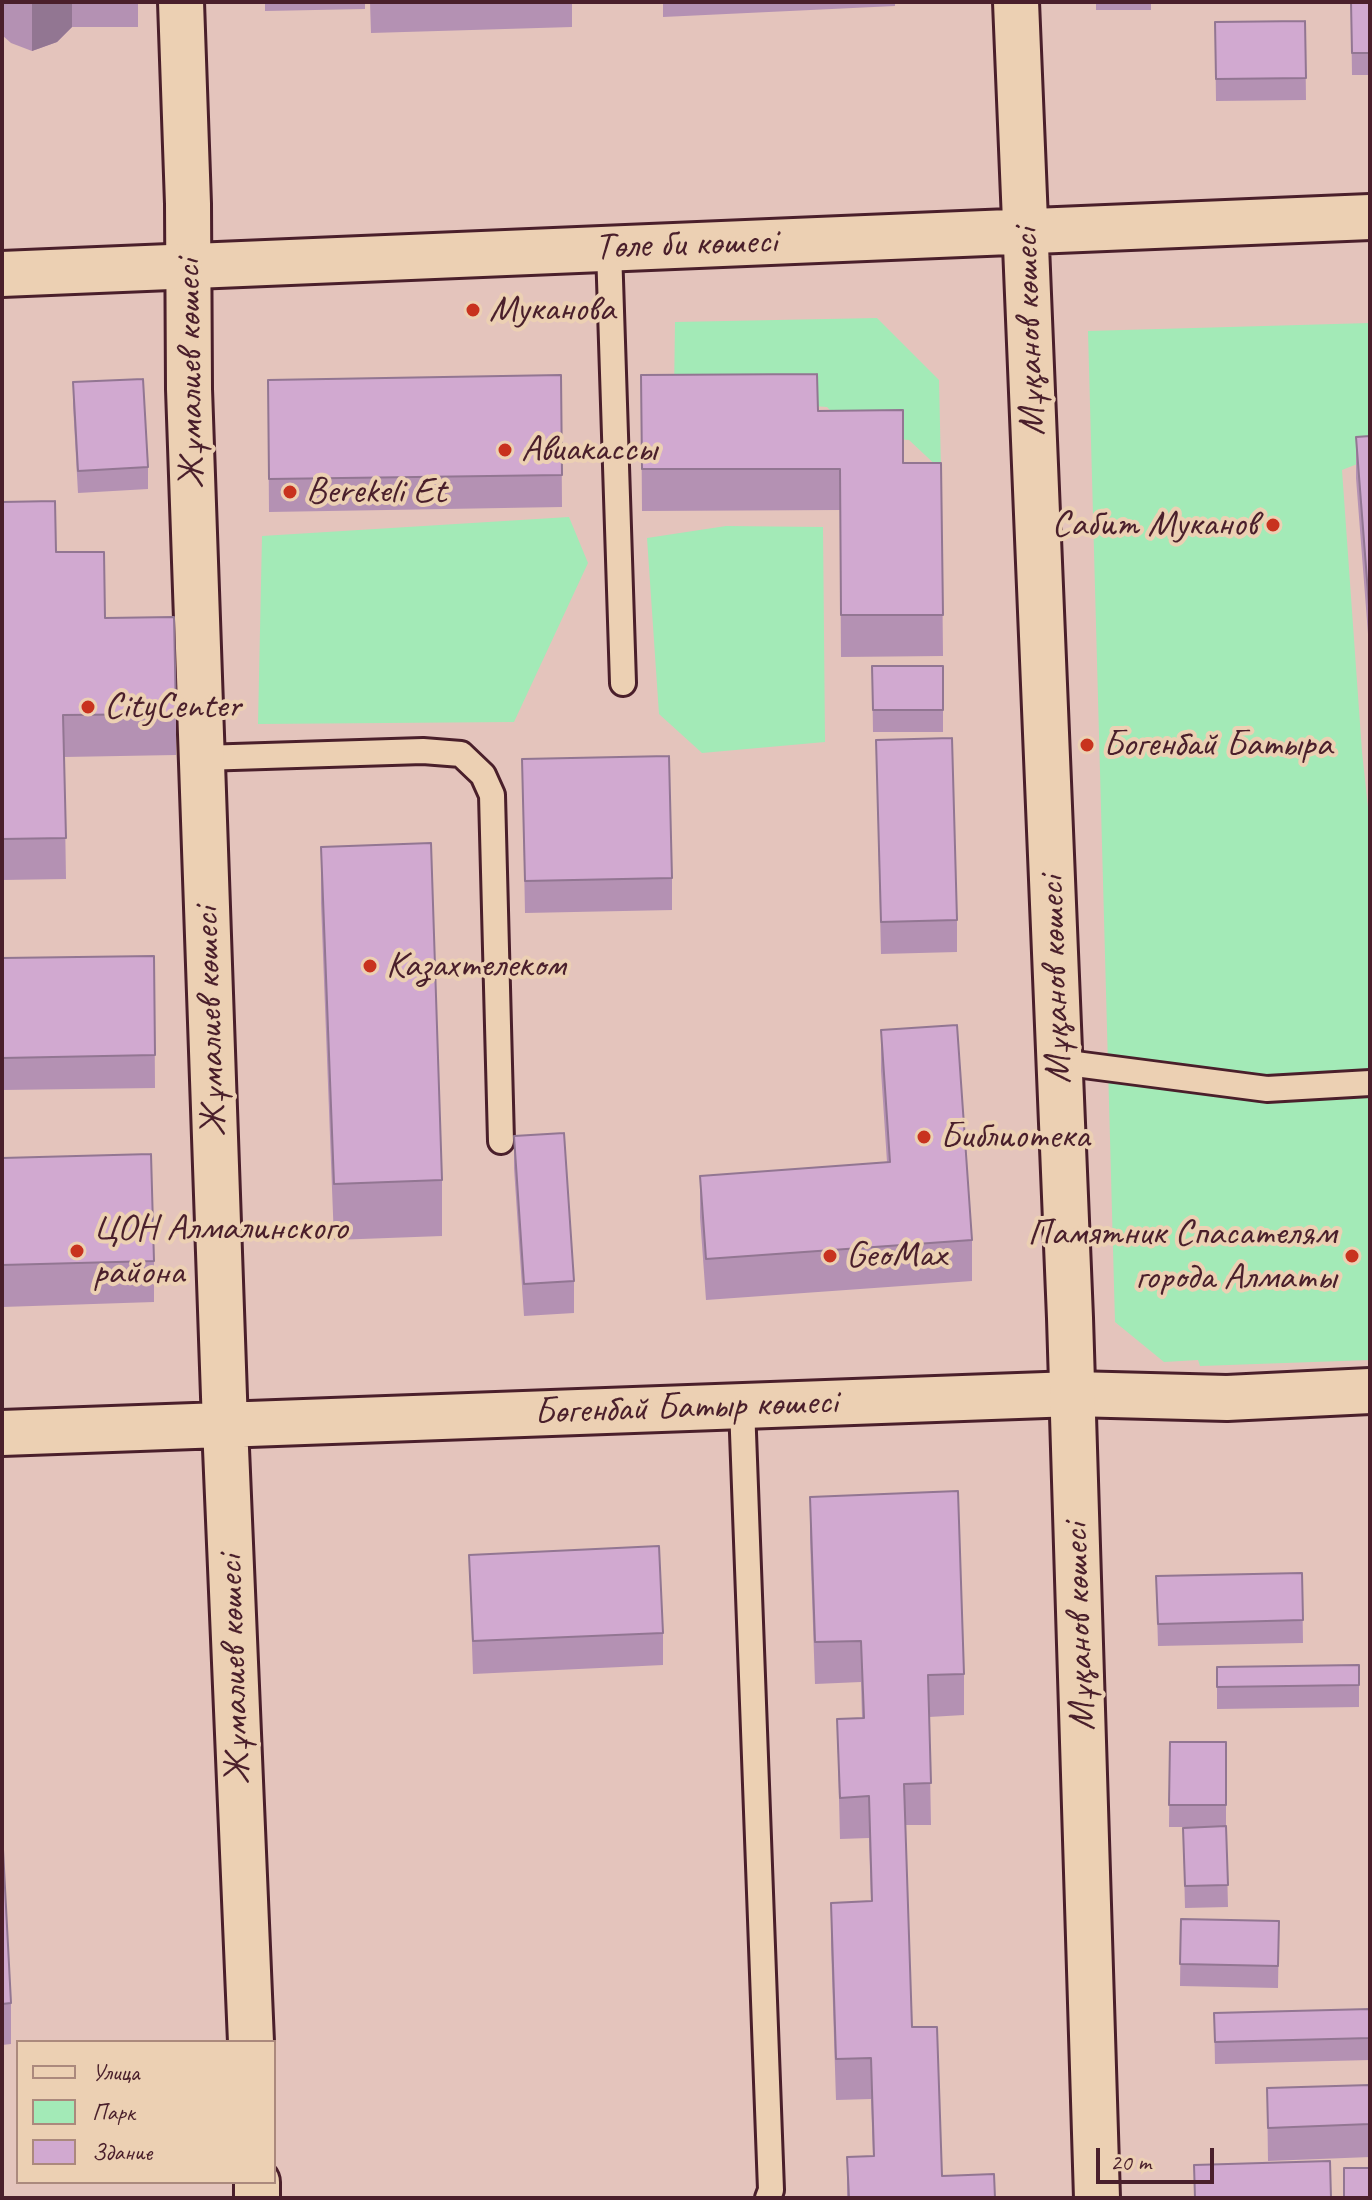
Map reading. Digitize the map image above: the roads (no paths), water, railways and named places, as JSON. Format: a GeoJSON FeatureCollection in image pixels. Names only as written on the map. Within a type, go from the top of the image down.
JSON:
{"type":"FeatureCollection","features":[{"type":"Feature","properties":{"kind":"main road","name":"Жұмалиев көшесі"},"geometry":{"type":"LineString","coordinates":[[181,2],[189,266],[189,389],[225,1425],[251,2040]]}},
{"type":"Feature","properties":{"kind":"main road","name":"Мұқанов көшесі"},"geometry":{"type":"LineString","coordinates":[[1016,2],[1073,1394],[1097,2198]]}},
{"type":"Feature","properties":{"kind":"main road","name":"Төле би көшесі"},"geometry":{"type":"LineString","coordinates":[[2,274],[1370,217]]}},
{"type":"Feature","properties":{"kind":"main road","name":"Бөгенбай Батыр көшесі"},"geometry":{"type":"LineString","coordinates":[[2,1433],[1073,1394],[1227,1398],[1370,1391]]}},
{"type":"Feature","properties":{"kind":"lane"},"geometry":{"type":"LineString","coordinates":[[609,249],[623,683]]}},
{"type":"Feature","properties":{"kind":"lane"},"geometry":{"type":"LineString","coordinates":[[202,758],[423,751],[461,754],[483,775],[492,795],[501,1141]]}},
{"type":"Feature","properties":{"kind":"lane"},"geometry":{"type":"LineString","coordinates":[[1060,1062],[1267,1089],[1370,1083]]}},
{"type":"Feature","properties":{"kind":"lane"},"geometry":{"type":"LineString","coordinates":[[742,1406],[771,2190],[768,2198]]}},
{"type":"Feature","properties":{"kind":"place","name":"Муканова"},"geometry":{"type":"Point","coordinates":[473,310]}},
{"type":"Feature","properties":{"kind":"place","name":"Авиакассы"},"geometry":{"type":"Point","coordinates":[505,450]}},
{"type":"Feature","properties":{"kind":"place","name":"Berekeli Et"},"geometry":{"type":"Point","coordinates":[290,492]}},
{"type":"Feature","properties":{"kind":"place","name":"Сабит Муканов"},"geometry":{"type":"Point","coordinates":[1273,525]}},
{"type":"Feature","properties":{"kind":"place","name":"CityCenter"},"geometry":{"type":"Point","coordinates":[88,707]}},
{"type":"Feature","properties":{"kind":"place","name":"Богенбай Батыра"},"geometry":{"type":"Point","coordinates":[1087,745]}},
{"type":"Feature","properties":{"kind":"place","name":"Казахтелеком"},"geometry":{"type":"Point","coordinates":[370,966]}},
{"type":"Feature","properties":{"kind":"place","name":"Библиотека"},"geometry":{"type":"Point","coordinates":[924,1137]}},
{"type":"Feature","properties":{"kind":"place","name":"ЦОН Алмалинского района"},"geometry":{"type":"Point","coordinates":[77,1251]}},
{"type":"Feature","properties":{"kind":"place","name":"GeoMax"},"geometry":{"type":"Point","coordinates":[830,1256]}},
{"type":"Feature","properties":{"kind":"place","name":"Памятник Спасателям города Алматы"},"geometry":{"type":"Point","coordinates":[1352,1256]}}]}
